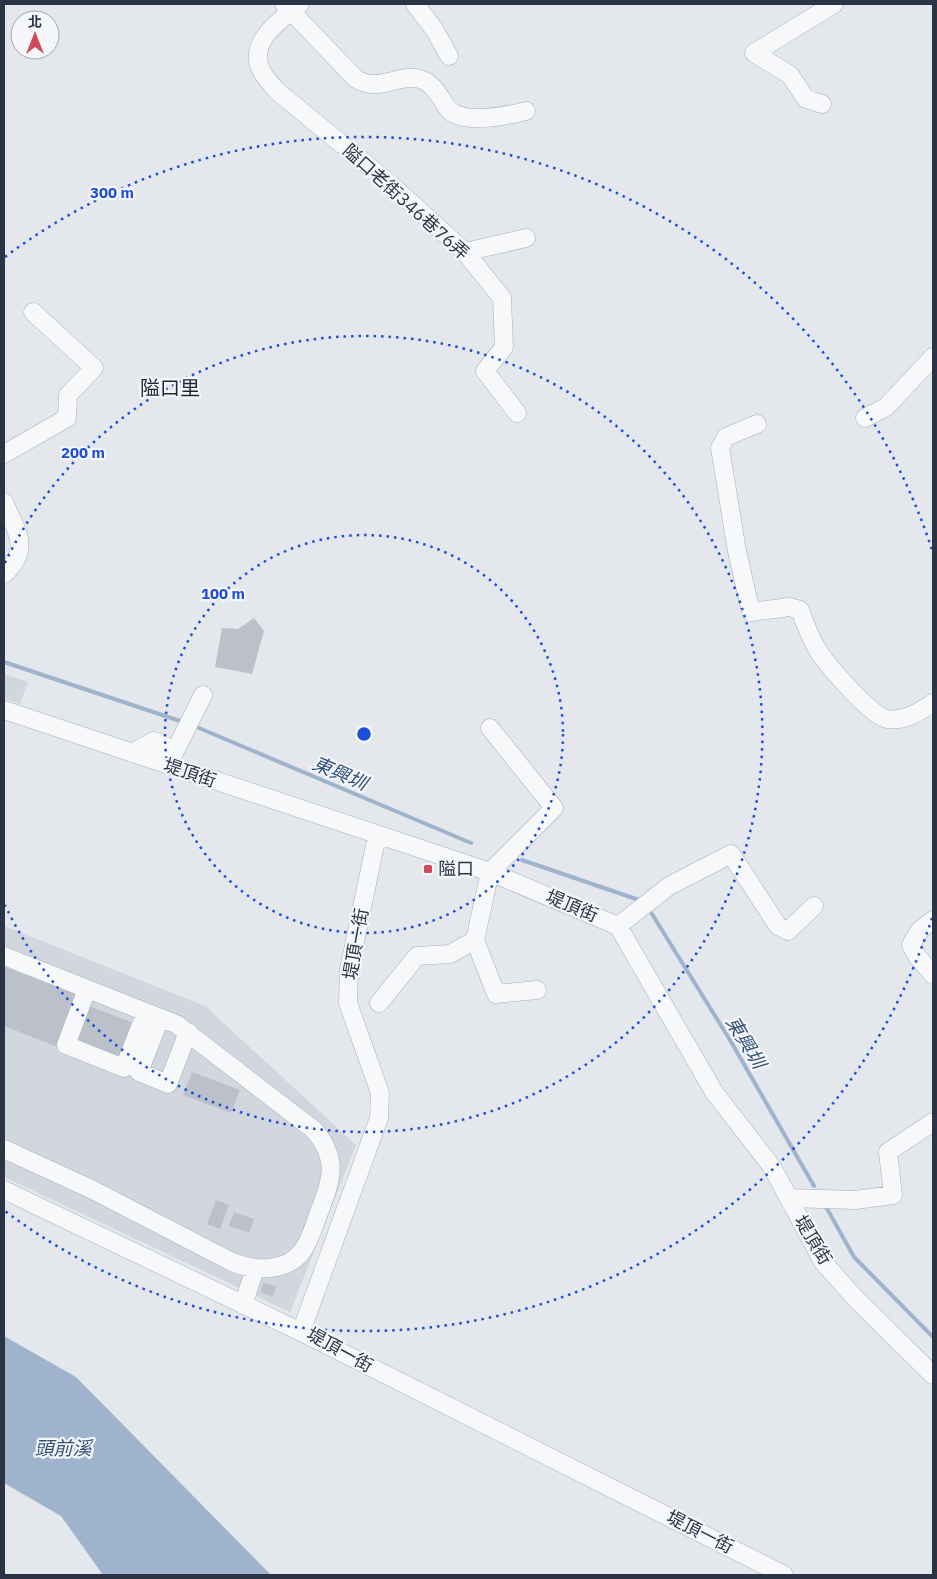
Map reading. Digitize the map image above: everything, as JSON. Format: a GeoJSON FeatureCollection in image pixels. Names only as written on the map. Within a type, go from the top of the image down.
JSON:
{"type":"FeatureCollection","features":[{"type":"Feature","properties":{"kind":"street"},"geometry":{"type":"LineString","coordinates":[[414,4],[434,29],[449,56]]}},
{"type":"Feature","properties":{"kind":"street"},"geometry":{"type":"LineString","coordinates":[[822,104],[806,99],[790,76],[754,54],[834,4]]}},
{"type":"Feature","properties":{"kind":"street"},"geometry":{"type":"LineString","coordinates":[[291,6],[356,79],[366,85],[419,78],[430,84],[446,108],[458,117],[501,116],[526,111]]}},
{"type":"Feature","properties":{"kind":"street","name":"隘口老街346巷76弄"},"geometry":{"type":"LineString","coordinates":[[291,6],[260,42],[258,59],[262,72],[277,91],[389,183],[465,252],[502,298],[504,347],[485,371],[517,413]]}},
{"type":"Feature","properties":{"kind":"street"},"geometry":{"type":"LineString","coordinates":[[465,252],[526,238]]}},
{"type":"Feature","properties":{"kind":"street"},"geometry":{"type":"LineString","coordinates":[[4,454],[67,418],[68,395],[94,368],[33,312]]}},
{"type":"Feature","properties":{"kind":"street"},"geometry":{"type":"LineString","coordinates":[[865,418],[886,407],[933,357]]}},
{"type":"Feature","properties":{"kind":"street"},"geometry":{"type":"LineString","coordinates":[[756,424],[726,437],[720,448],[751,612],[789,607],[800,610],[818,651],[839,677],[875,713],[887,719],[911,716],[933,703]]}},
{"type":"Feature","properties":{"kind":"street"},"geometry":{"type":"LineString","coordinates":[[4,502],[21,549],[18,557],[4,574]]}},
{"type":"Feature","properties":{"kind":"street"},"geometry":{"type":"LineString","coordinates":[[132,753],[154,741],[175,750],[203,696]]}},
{"type":"Feature","properties":{"kind":"street","name":"堤頂街"},"geometry":{"type":"LineString","coordinates":[[4,710],[377,836],[490,872],[618,926],[714,1092],[772,1167],[823,1262],[855,1298],[933,1375]]}},
{"type":"Feature","properties":{"kind":"street"},"geometry":{"type":"LineString","coordinates":[[490,728],[554,808],[490,872],[475,940],[496,994],[537,990]]}},
{"type":"Feature","properties":{"kind":"street","name":"堤頂一街"},"geometry":{"type":"LineString","coordinates":[[377,836],[349,969],[348,1003],[380,1093],[379,1118],[300,1332],[784,1575]]}},
{"type":"Feature","properties":{"kind":"street"},"geometry":{"type":"LineString","coordinates":[[618,926],[669,886],[731,854],[778,926],[788,931],[814,906]]}},
{"type":"Feature","properties":{"kind":"street"},"geometry":{"type":"LineString","coordinates":[[933,920],[919,931],[911,945],[917,956],[933,975]]}},
{"type":"Feature","properties":{"kind":"street"},"geometry":{"type":"LineString","coordinates":[[378,1003],[417,956],[450,954],[475,940]]}},
{"type":"Feature","properties":{"kind":"street"},"geometry":{"type":"LineString","coordinates":[[4,956],[153,1015],[188,1032],[314,1130],[322,1139],[329,1153],[331,1168],[329,1187],[302,1251],[294,1260],[282,1265],[254,1269],[232,1262],[93,1190],[4,1149]]}},
{"type":"Feature","properties":{"kind":"street"},"geometry":{"type":"LineString","coordinates":[[87,989],[66,1045],[124,1068],[153,1015]]}},
{"type":"Feature","properties":{"kind":"street"},"geometry":{"type":"LineString","coordinates":[[153,1015],[139,1072],[168,1084],[188,1032]]}},
{"type":"Feature","properties":{"kind":"street"},"geometry":{"type":"LineString","coordinates":[[789,1198],[855,1200],[893,1195],[888,1152],[933,1122]]}},
{"type":"Feature","properties":{"kind":"street"},"geometry":{"type":"LineString","coordinates":[[4,1190],[300,1332]]}},
{"type":"Feature","properties":{"kind":"street"},"geometry":{"type":"LineString","coordinates":[[243,1305],[254,1269]]}},
{"type":"Feature","properties":{"kind":"shaded area"},"geometry":{"type":"Polygon","coordinates":[[[4,674],[28,682],[20,704],[4,698],[4,674]]]}},
{"type":"Feature","properties":{"kind":"shaded area"},"geometry":{"type":"Polygon","coordinates":[[[4,926],[205,1006],[356,1145],[290,1312],[4,1177],[4,926]]]}},
{"type":"Feature","properties":{"kind":"water","name":"頭前溪"},"geometry":{"type":"Polygon","coordinates":[[[4,1336],[76,1377],[271,1575],[103,1575],[61,1516],[4,1483],[4,1336]]]}},
{"type":"Feature","properties":{"kind":"building"},"geometry":{"type":"Polygon","coordinates":[[[254,618],[264,631],[252,674],[215,667],[222,628],[238,629],[254,618]]]}},
{"type":"Feature","properties":{"kind":"building"},"geometry":{"type":"Polygon","coordinates":[[[4,967],[78,995],[58,1047],[4,1026],[4,967]]]}},
{"type":"Feature","properties":{"kind":"building"},"geometry":{"type":"Polygon","coordinates":[[[87,1005],[133,1023],[120,1057],[74,1038],[87,1005]]]}},
{"type":"Feature","properties":{"kind":"building"},"geometry":{"type":"Polygon","coordinates":[[[192,1072],[240,1090],[231,1113],[183,1095],[192,1072]]]}},
{"type":"Feature","properties":{"kind":"building"},"geometry":{"type":"Polygon","coordinates":[[[216,1200],[229,1205],[220,1229],[207,1224],[216,1200]]]}},
{"type":"Feature","properties":{"kind":"building"},"geometry":{"type":"Polygon","coordinates":[[[234,1212],[254,1219],[249,1233],[229,1226],[234,1212]]]}},
{"type":"Feature","properties":{"kind":"building"},"geometry":{"type":"Polygon","coordinates":[[[264,1282],[276,1287],[272,1297],[260,1292],[264,1282]]]}},
{"type":"Feature","properties":{"kind":"waterway","name":"東興圳"},"geometry":{"type":"LineString","coordinates":[[4,662],[183,722]]}},
{"type":"Feature","properties":{"kind":"waterway","name":"東興圳"},"geometry":{"type":"LineString","coordinates":[[199,728],[471,843]]}},
{"type":"Feature","properties":{"kind":"waterway","name":"東興圳"},"geometry":{"type":"LineString","coordinates":[[522,860],[642,901]]}},
{"type":"Feature","properties":{"kind":"waterway","name":"東興圳"},"geometry":{"type":"LineString","coordinates":[[652,914],[730,1040],[814,1186]]}},
{"type":"Feature","properties":{"kind":"waterway","name":"東興圳"},"geometry":{"type":"LineString","coordinates":[[825,1205],[854,1257],[933,1337]]}},
{"type":"Feature","properties":{"kind":"place","name":"隘口"},"geometry":{"type":"Point","coordinates":[428,869]}},
{"type":"Feature","properties":{"kind":"district","name":"隘口里"},"geometry":{"type":"Point","coordinates":[170,388]}}]}
